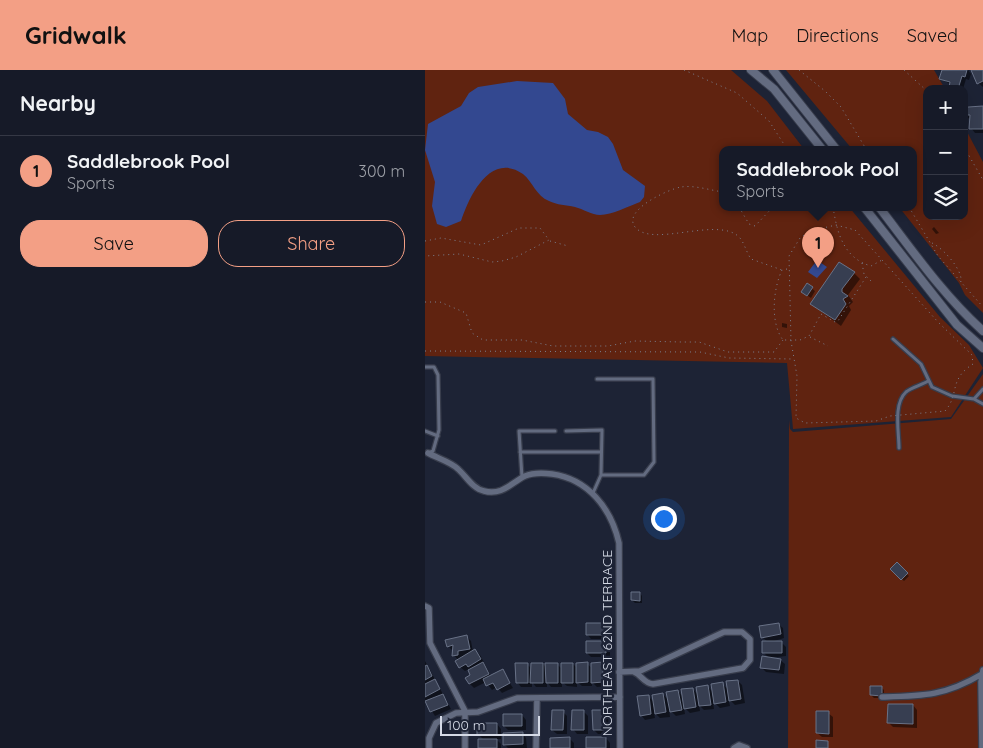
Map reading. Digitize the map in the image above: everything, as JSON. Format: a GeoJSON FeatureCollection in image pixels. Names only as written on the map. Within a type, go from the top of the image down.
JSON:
{"type":"FeatureCollection","features":[{"type":"Feature","properties":{"kind":"main road"},"geometry":{"type":"LineString","coordinates":[[751,70],[774,89],[819,146]]}},
{"type":"Feature","properties":{"kind":"main road"},"geometry":{"type":"LineString","coordinates":[[773,70],[834,146]]}},
{"type":"Feature","properties":{"kind":"main road"},"geometry":{"type":"LineString","coordinates":[[867,211],[957,325],[983,348]]}},
{"type":"Feature","properties":{"kind":"main road"},"geometry":{"type":"LineString","coordinates":[[882,211],[925,267],[967,317],[983,331]]}},
{"type":"Feature","properties":{"kind":"street","name":"NORTHEAST 62ND TERRACE"},"geometry":{"type":"LineString","coordinates":[[426,452],[457,468],[470,482],[483,491],[502,491],[527,475],[555,475],[580,484],[593,493],[611,518],[619,543],[620,748]]}},
{"type":"Feature","properties":{"kind":"street"},"geometry":{"type":"LineString","coordinates":[[425,606],[429,608],[430,643],[465,711],[465,748]]}},
{"type":"Feature","properties":{"kind":"street"},"geometry":{"type":"LineString","coordinates":[[619,672],[640,671],[724,632],[744,632],[750,639],[750,660],[743,668],[653,684],[647,683],[634,672]]}},
{"type":"Feature","properties":{"kind":"street"},"geometry":{"type":"LineString","coordinates":[[982,748],[983,670]]}},
{"type":"Feature","properties":{"kind":"street"},"geometry":{"type":"LineString","coordinates":[[882,697],[934,695],[946,692],[982,674]]}},
{"type":"Feature","properties":{"kind":"street"},"geometry":{"type":"LineString","coordinates":[[429,748],[429,738],[436,723],[456,713],[465,711],[478,712],[517,698],[620,697]]}},
{"type":"Feature","properties":{"kind":"street"},"geometry":{"type":"LineString","coordinates":[[537,698],[537,748]]}},
{"type":"Feature","properties":{"kind":"street"},"geometry":{"type":"LineString","coordinates":[[733,748],[739,745],[747,748]]}},
{"type":"Feature","properties":{"kind":"lane"},"geometry":{"type":"LineString","coordinates":[[893,339],[921,364],[928,381],[939,391],[952,396],[973,399],[983,404]]}},
{"type":"Feature","properties":{"kind":"lane"},"geometry":{"type":"LineString","coordinates":[[425,367],[433,367],[438,375],[438,436],[433,451],[426,452]]}},
{"type":"Feature","properties":{"kind":"lane"},"geometry":{"type":"LineString","coordinates":[[597,379],[653,378],[654,462],[644,475],[601,475]]}},
{"type":"Feature","properties":{"kind":"lane"},"geometry":{"type":"LineString","coordinates":[[899,448],[898,415],[900,401],[906,392],[928,381]]}},
{"type":"Feature","properties":{"kind":"lane"},"geometry":{"type":"LineString","coordinates":[[973,399],[983,389]]}},
{"type":"Feature","properties":{"kind":"lane"},"geometry":{"type":"LineString","coordinates":[[425,430],[438,436]]}},
{"type":"Feature","properties":{"kind":"lane"},"geometry":{"type":"LineString","coordinates":[[521,478],[519,431],[555,430]]}},
{"type":"Feature","properties":{"kind":"lane"},"geometry":{"type":"LineString","coordinates":[[565,430],[601,430],[601,475],[593,493]]}},
{"type":"Feature","properties":{"kind":"lane"},"geometry":{"type":"LineString","coordinates":[[520,452],[601,452]]}},
{"type":"Feature","properties":{"kind":"path"},"geometry":{"type":"LineString","coordinates":[[684,70],[737,93],[769,121],[785,146]]}},
{"type":"Feature","properties":{"kind":"path"},"geometry":{"type":"LineString","coordinates":[[799,70],[841,107],[864,146]]}},
{"type":"Feature","properties":{"kind":"path"},"geometry":{"type":"LineString","coordinates":[[904,70],[923,88]]}},
{"type":"Feature","properties":{"kind":"path"},"geometry":{"type":"LineString","coordinates":[[968,154],[983,180]]}},
{"type":"Feature","properties":{"kind":"path"},"geometry":{"type":"LineString","coordinates":[[719,191],[694,186],[669,191],[638,210],[633,216],[633,223],[636,229],[646,234],[658,236],[684,230],[731,231],[740,237],[751,259],[782,270],[788,268]]}},
{"type":"Feature","properties":{"kind":"path"},"geometry":{"type":"LineString","coordinates":[[741,211],[749,224],[755,226],[769,211]]}},
{"type":"Feature","properties":{"kind":"path"},"geometry":{"type":"LineString","coordinates":[[834,211],[836,225],[847,251],[871,266],[882,259]]}},
{"type":"Feature","properties":{"kind":"path"},"geometry":{"type":"LineString","coordinates":[[911,211],[938,256],[983,306]]}},
{"type":"Feature","properties":{"kind":"path"},"geometry":{"type":"LineString","coordinates":[[836,225],[855,230],[882,259],[952,337],[972,355],[973,364],[962,371],[957,378],[950,405],[945,411],[898,415],[876,421],[805,422],[798,420],[795,411],[797,376],[791,341],[792,313],[788,268],[789,256],[800,238],[810,231],[836,225]]}},
{"type":"Feature","properties":{"kind":"path"},"geometry":{"type":"LineString","coordinates":[[425,241],[441,238],[481,245],[490,243],[512,230],[527,227],[540,228],[549,240],[567,246]]}},
{"type":"Feature","properties":{"kind":"path"},"geometry":{"type":"LineString","coordinates":[[425,256],[459,254],[492,262],[503,261],[516,257],[549,240]]}},
{"type":"Feature","properties":{"kind":"path"},"geometry":{"type":"LineString","coordinates":[[931,243],[939,247],[961,274],[961,283]]}},
{"type":"Feature","properties":{"kind":"path"},"geometry":{"type":"LineString","coordinates":[[862,262],[866,277],[871,281]]}},
{"type":"Feature","properties":{"kind":"path"},"geometry":{"type":"LineString","coordinates":[[782,270],[777,283],[775,312],[777,329],[783,340]]}},
{"type":"Feature","properties":{"kind":"path"},"geometry":{"type":"LineString","coordinates":[[809,336],[821,314],[835,322],[838,321],[866,277]]}},
{"type":"Feature","properties":{"kind":"path"},"geometry":{"type":"LineString","coordinates":[[425,302],[440,302],[466,313],[472,333],[483,340],[522,340],[553,346],[608,346],[635,341],[699,342],[728,352],[751,353],[774,352],[783,340]]}},
{"type":"Feature","properties":{"kind":"path"},"geometry":{"type":"LineString","coordinates":[[783,340],[791,341],[809,336],[828,346]]}},
{"type":"Feature","properties":{"kind":"path"},"geometry":{"type":"LineString","coordinates":[[425,351],[700,352],[729,358],[794,359]]}},
{"type":"Feature","properties":{"kind":"shaded area"},"geometry":{"type":"Polygon","coordinates":[[[425,70],[731,70],[767,101],[802,146],[719,146],[719,211],[852,211],[940,317],[969,345],[983,368],[951,417],[793,429],[787,363],[425,356],[425,70]]]}},
{"type":"Feature","properties":{"kind":"shaded area"},"geometry":{"type":"Polygon","coordinates":[[[786,70],[934,70],[943,85],[923,85],[923,220],[968,220],[968,134],[983,162],[983,313],[965,295],[959,283],[902,211],[917,211],[917,146],[849,146],[786,70]]]}},
{"type":"Feature","properties":{"kind":"shaded area"},"geometry":{"type":"Polygon","coordinates":[[[983,374],[983,748],[788,748],[789,420],[790,429],[793,432],[951,419],[983,374]]]}},
{"type":"Feature","properties":{"kind":"water"},"geometry":{"type":"Polygon","coordinates":[[[517,81],[553,83],[565,99],[568,114],[587,130],[598,132],[608,137],[613,144],[623,170],[645,186],[644,197],[640,202],[610,214],[594,214],[549,201],[541,196],[523,174],[511,168],[501,168],[491,172],[475,190],[461,221],[446,227],[437,224],[432,206],[435,182],[425,150],[428,124],[461,106],[469,93],[478,87],[517,81]]]}},
{"type":"Feature","properties":{"kind":"water"},"geometry":{"type":"Polygon","coordinates":[[[817,260],[827,267],[817,278],[808,272],[817,260]]]}},
{"type":"Feature","properties":{"kind":"building"},"geometry":{"type":"Polygon","coordinates":[[[942,70],[967,70],[965,77],[962,76],[959,85],[949,85],[950,82],[939,79],[942,70]]]}},
{"type":"Feature","properties":{"kind":"building"},"geometry":{"type":"Polygon","coordinates":[[[971,70],[983,70],[983,81],[977,84],[971,70]]]}},
{"type":"Feature","properties":{"kind":"building"},"geometry":{"type":"Polygon","coordinates":[[[983,106],[983,129],[969,129],[970,115],[968,115],[968,107],[983,106]]]}},
{"type":"Feature","properties":{"kind":"building"},"geometry":{"type":"Polygon","coordinates":[[[839,262],[855,272],[842,289],[842,292],[848,296],[843,299],[846,304],[835,320],[810,304],[839,262]]]}},
{"type":"Feature","properties":{"kind":"building"},"geometry":{"type":"Polygon","coordinates":[[[807,283],[813,287],[807,296],[801,292],[807,283]]]}},
{"type":"Feature","properties":{"kind":"building"},"geometry":{"type":"Polygon","coordinates":[[[897,562],[908,573],[901,580],[890,569],[897,562]]]}},
{"type":"Feature","properties":{"kind":"building"},"geometry":{"type":"Polygon","coordinates":[[[631,592],[640,592],[640,601],[631,600],[631,592]]]}},
{"type":"Feature","properties":{"kind":"building"},"geometry":{"type":"Polygon","coordinates":[[[586,623],[606,623],[606,635],[586,635],[586,623]]]}},
{"type":"Feature","properties":{"kind":"building"},"geometry":{"type":"Polygon","coordinates":[[[779,623],[781,634],[761,638],[759,626],[779,623]]]}},
{"type":"Feature","properties":{"kind":"building"},"geometry":{"type":"Polygon","coordinates":[[[467,635],[470,649],[458,651],[458,655],[452,656],[453,645],[447,647],[445,640],[467,635]]]}},
{"type":"Feature","properties":{"kind":"building"},"geometry":{"type":"Polygon","coordinates":[[[586,641],[606,641],[606,653],[586,653],[586,641]]]}},
{"type":"Feature","properties":{"kind":"building"},"geometry":{"type":"Polygon","coordinates":[[[762,641],[782,641],[782,653],[762,653],[762,641]]]}},
{"type":"Feature","properties":{"kind":"building"},"geometry":{"type":"Polygon","coordinates":[[[475,649],[481,659],[468,667],[466,664],[459,668],[455,661],[475,649]]]}},
{"type":"Feature","properties":{"kind":"building"},"geometry":{"type":"Polygon","coordinates":[[[762,656],[781,659],[779,670],[760,668],[762,656]]]}},
{"type":"Feature","properties":{"kind":"building"},"geometry":{"type":"Polygon","coordinates":[[[483,662],[489,674],[469,684],[465,678],[470,675],[468,670],[483,662]]]}},
{"type":"Feature","properties":{"kind":"building"},"geometry":{"type":"Polygon","coordinates":[[[588,662],[588,682],[576,683],[576,663],[588,662]]]}},
{"type":"Feature","properties":{"kind":"building"},"geometry":{"type":"Polygon","coordinates":[[[603,662],[603,682],[591,683],[591,663],[603,662]]]}},
{"type":"Feature","properties":{"kind":"building"},"geometry":{"type":"Polygon","coordinates":[[[515,663],[528,663],[528,683],[516,683],[515,663]]]}},
{"type":"Feature","properties":{"kind":"building"},"geometry":{"type":"Polygon","coordinates":[[[531,663],[543,663],[543,683],[530,683],[531,663]]]}},
{"type":"Feature","properties":{"kind":"building"},"geometry":{"type":"Polygon","coordinates":[[[545,663],[558,663],[558,683],[546,683],[545,663]]]}},
{"type":"Feature","properties":{"kind":"building"},"geometry":{"type":"Polygon","coordinates":[[[561,663],[573,663],[573,683],[561,683],[561,663]]]}},
{"type":"Feature","properties":{"kind":"building"},"geometry":{"type":"Polygon","coordinates":[[[427,665],[432,676],[425,680],[425,666],[427,665]]]}},
{"type":"Feature","properties":{"kind":"building"},"geometry":{"type":"Polygon","coordinates":[[[503,669],[510,683],[497,690],[493,683],[486,686],[483,679],[503,669]]]}},
{"type":"Feature","properties":{"kind":"building"},"geometry":{"type":"Polygon","coordinates":[[[435,679],[440,689],[425,697],[425,684],[435,679]]]}},
{"type":"Feature","properties":{"kind":"building"},"geometry":{"type":"Polygon","coordinates":[[[738,680],[741,699],[729,701],[726,681],[738,680]]]}},
{"type":"Feature","properties":{"kind":"building"},"geometry":{"type":"Polygon","coordinates":[[[723,682],[726,702],[714,704],[711,684],[723,682]]]}},
{"type":"Feature","properties":{"kind":"building"},"geometry":{"type":"Polygon","coordinates":[[[708,685],[711,705],[699,706],[696,687],[708,685]]]}},
{"type":"Feature","properties":{"kind":"building"},"geometry":{"type":"Polygon","coordinates":[[[870,686],[882,686],[882,696],[870,695],[870,686]]]}},
{"type":"Feature","properties":{"kind":"building"},"geometry":{"type":"Polygon","coordinates":[[[693,688],[696,707],[684,709],[681,689],[693,688]]]}},
{"type":"Feature","properties":{"kind":"building"},"geometry":{"type":"Polygon","coordinates":[[[678,690],[682,710],[670,712],[666,692],[678,690]]]}},
{"type":"Feature","properties":{"kind":"building"},"geometry":{"type":"Polygon","coordinates":[[[663,693],[666,712],[655,714],[652,695],[663,693]]]}},
{"type":"Feature","properties":{"kind":"building"},"geometry":{"type":"Polygon","coordinates":[[[443,694],[448,705],[430,712],[425,701],[443,694]]]}},
{"type":"Feature","properties":{"kind":"building"},"geometry":{"type":"Polygon","coordinates":[[[649,695],[651,714],[640,716],[637,696],[649,695]]]}},
{"type":"Feature","properties":{"kind":"building"},"geometry":{"type":"Polygon","coordinates":[[[888,704],[913,704],[913,724],[887,723],[888,704]]]}},
{"type":"Feature","properties":{"kind":"building"},"geometry":{"type":"Polygon","coordinates":[[[552,710],[564,710],[563,730],[551,730],[552,710]]]}},
{"type":"Feature","properties":{"kind":"building"},"geometry":{"type":"Polygon","coordinates":[[[572,710],[584,710],[584,730],[571,730],[572,710]]]}},
{"type":"Feature","properties":{"kind":"building"},"geometry":{"type":"Polygon","coordinates":[[[592,710],[604,710],[605,730],[593,730],[592,710]]]}},
{"type":"Feature","properties":{"kind":"building"},"geometry":{"type":"Polygon","coordinates":[[[816,711],[829,711],[829,734],[816,733],[816,711]]]}},
{"type":"Feature","properties":{"kind":"building"},"geometry":{"type":"Polygon","coordinates":[[[503,714],[522,714],[522,726],[503,726],[503,714]]]}},
{"type":"Feature","properties":{"kind":"building"},"geometry":{"type":"Polygon","coordinates":[[[477,723],[497,723],[497,735],[477,735],[477,723]]]}},
{"type":"Feature","properties":{"kind":"building"},"geometry":{"type":"Polygon","coordinates":[[[523,732],[523,744],[503,745],[503,733],[523,732]]]}},
{"type":"Feature","properties":{"kind":"building"},"geometry":{"type":"Polygon","coordinates":[[[570,737],[570,748],[550,748],[550,738],[570,737]]]}},
{"type":"Feature","properties":{"kind":"building"},"geometry":{"type":"Polygon","coordinates":[[[586,737],[606,737],[606,748],[586,748],[586,737]]]}},
{"type":"Feature","properties":{"kind":"building"},"geometry":{"type":"Polygon","coordinates":[[[478,739],[497,739],[497,748],[478,748],[478,739]]]}},
{"type":"Feature","properties":{"kind":"building"},"geometry":{"type":"Polygon","coordinates":[[[816,740],[828,741],[828,748],[816,748],[816,740]]]}},
{"type":"Feature","properties":{"kind":"place","name":"Saddlebrook Pool"},"geometry":{"type":"Point","coordinates":[818,268]}}]}
